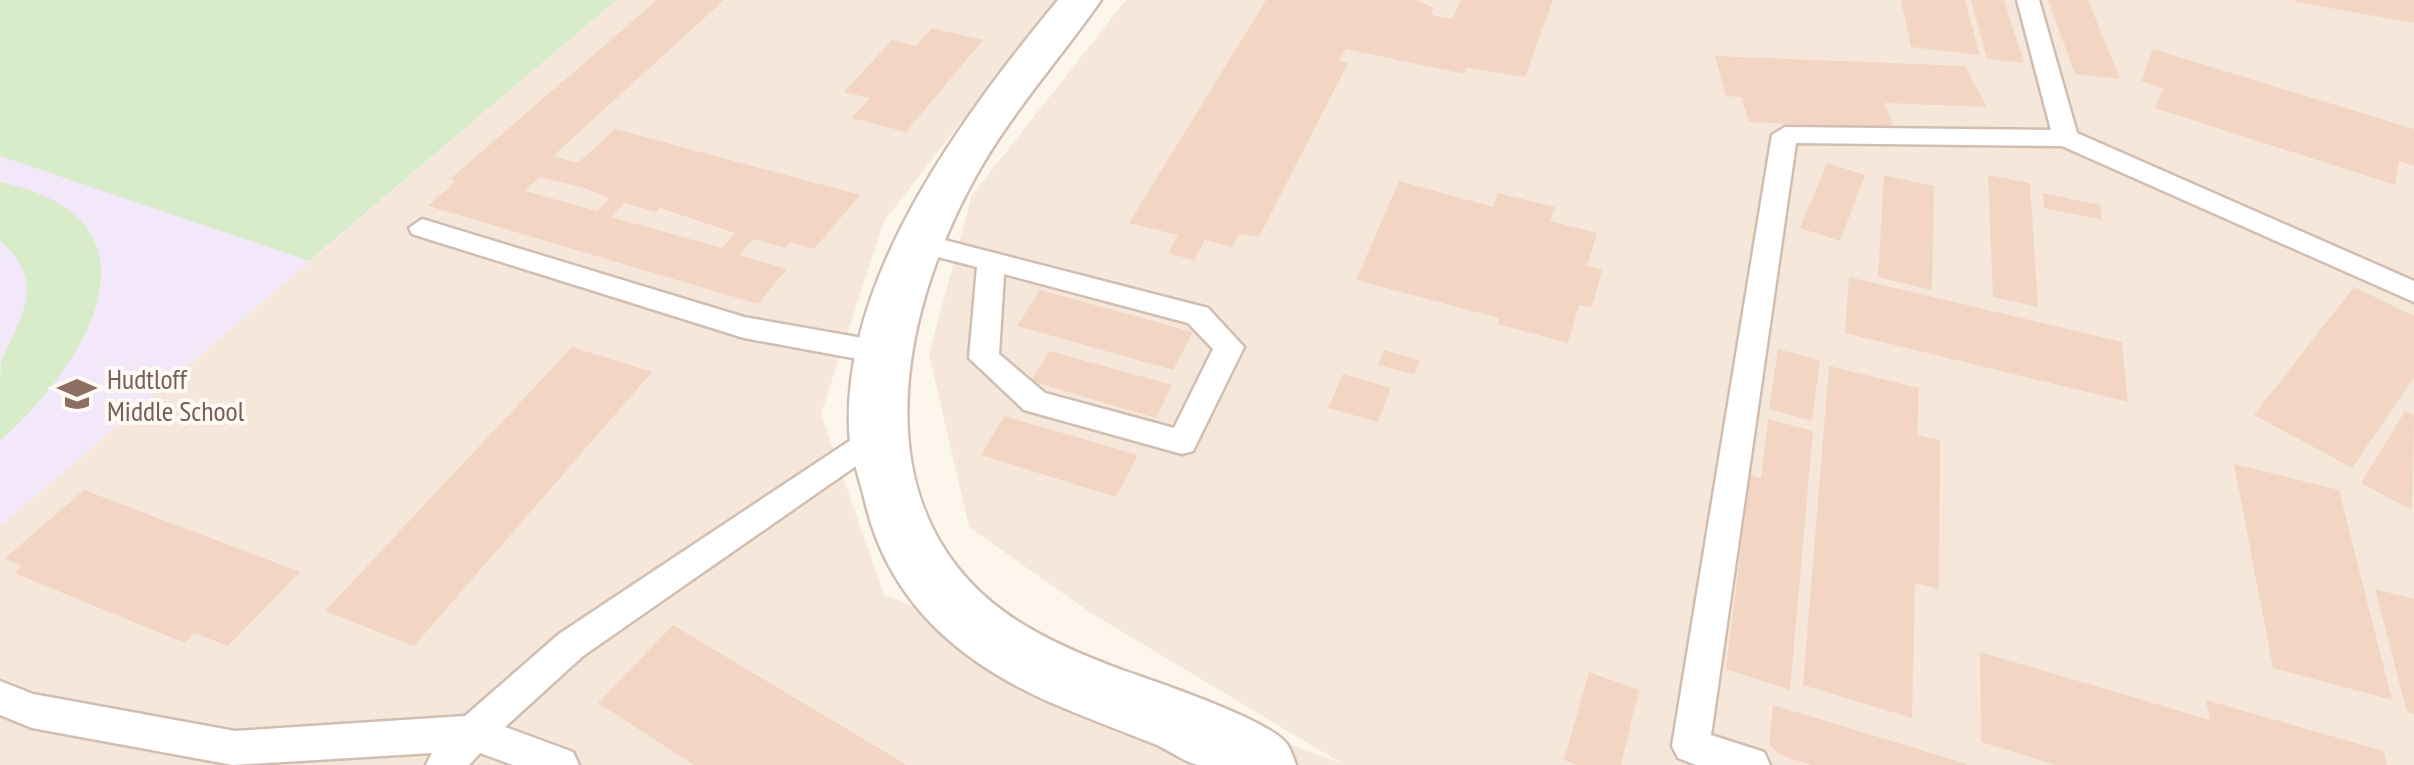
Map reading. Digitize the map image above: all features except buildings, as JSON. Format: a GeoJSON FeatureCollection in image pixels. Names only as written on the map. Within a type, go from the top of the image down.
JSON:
{"type":"FeatureCollection","features":[{"type":"Feature","properties":{"kind":"street"},"geometry":{"type":"LineString","coordinates":[[1080,0],[991,114],[917,242],[890,320],[878,434],[895,507],[916,559],[943,597],[980,630],[1044,670],[1199,730],[1262,765]]}},
{"type":"Feature","properties":{"kind":"lane"},"geometry":{"type":"LineString","coordinates":[[2028,0],[2066,138]]}},
{"type":"Feature","properties":{"kind":"lane"},"geometry":{"type":"LineString","coordinates":[[1751,765],[1685,755],[1785,135],[2066,138],[2414,292]]}},
{"type":"Feature","properties":{"kind":"lane"},"geometry":{"type":"LineString","coordinates":[[422,228],[744,327],[886,352]]}},
{"type":"Feature","properties":{"kind":"lane"},"geometry":{"type":"LineString","coordinates":[[917,242],[1198,315],[1230,348],[1182,442],[1035,402],[984,358],[990,261]]}},
{"type":"Feature","properties":{"kind":"lane"},"geometry":{"type":"LineString","coordinates":[[445,765],[472,733],[571,645],[878,434]]}},
{"type":"Feature","properties":{"kind":"lane"},"geometry":{"type":"LineString","coordinates":[[0,698],[32,711],[235,748],[472,733],[560,765]]}},
{"type":"Feature","properties":{"kind":"shaded area","name":"Hudtloff Middle School"},"geometry":{"type":"Polygon","coordinates":[[[0,0],[616,0],[0,526],[0,0]]]}},
{"type":"Feature","properties":{"kind":"shaded area"},"geometry":{"type":"Polygon","coordinates":[[[616,0],[1056,0],[884,221],[821,414],[884,595],[1343,764],[1091,613],[969,527],[929,354],[972,195],[1126,0],[2414,0],[2414,765],[0,765],[0,526],[616,0]]]}},
{"type":"Feature","properties":{"kind":"green space","name":"Hudtloff Middle School"},"geometry":{"type":"Polygon","coordinates":[[[0,0],[616,0],[309,261],[0,156],[0,0]]]}},
{"type":"Feature","properties":{"kind":"green space"},"geometry":{"type":"Polygon","coordinates":[[[0,182],[54,201],[86,227],[100,259],[99,296],[85,334],[33,409],[0,441],[1,362],[22,314],[27,285],[15,256],[0,241],[0,182]]]}},
{"type":"Feature","properties":{"kind":"place","name":"Hudtloff Middle School"},"geometry":{"type":"Point","coordinates":[77,394]}}]}
